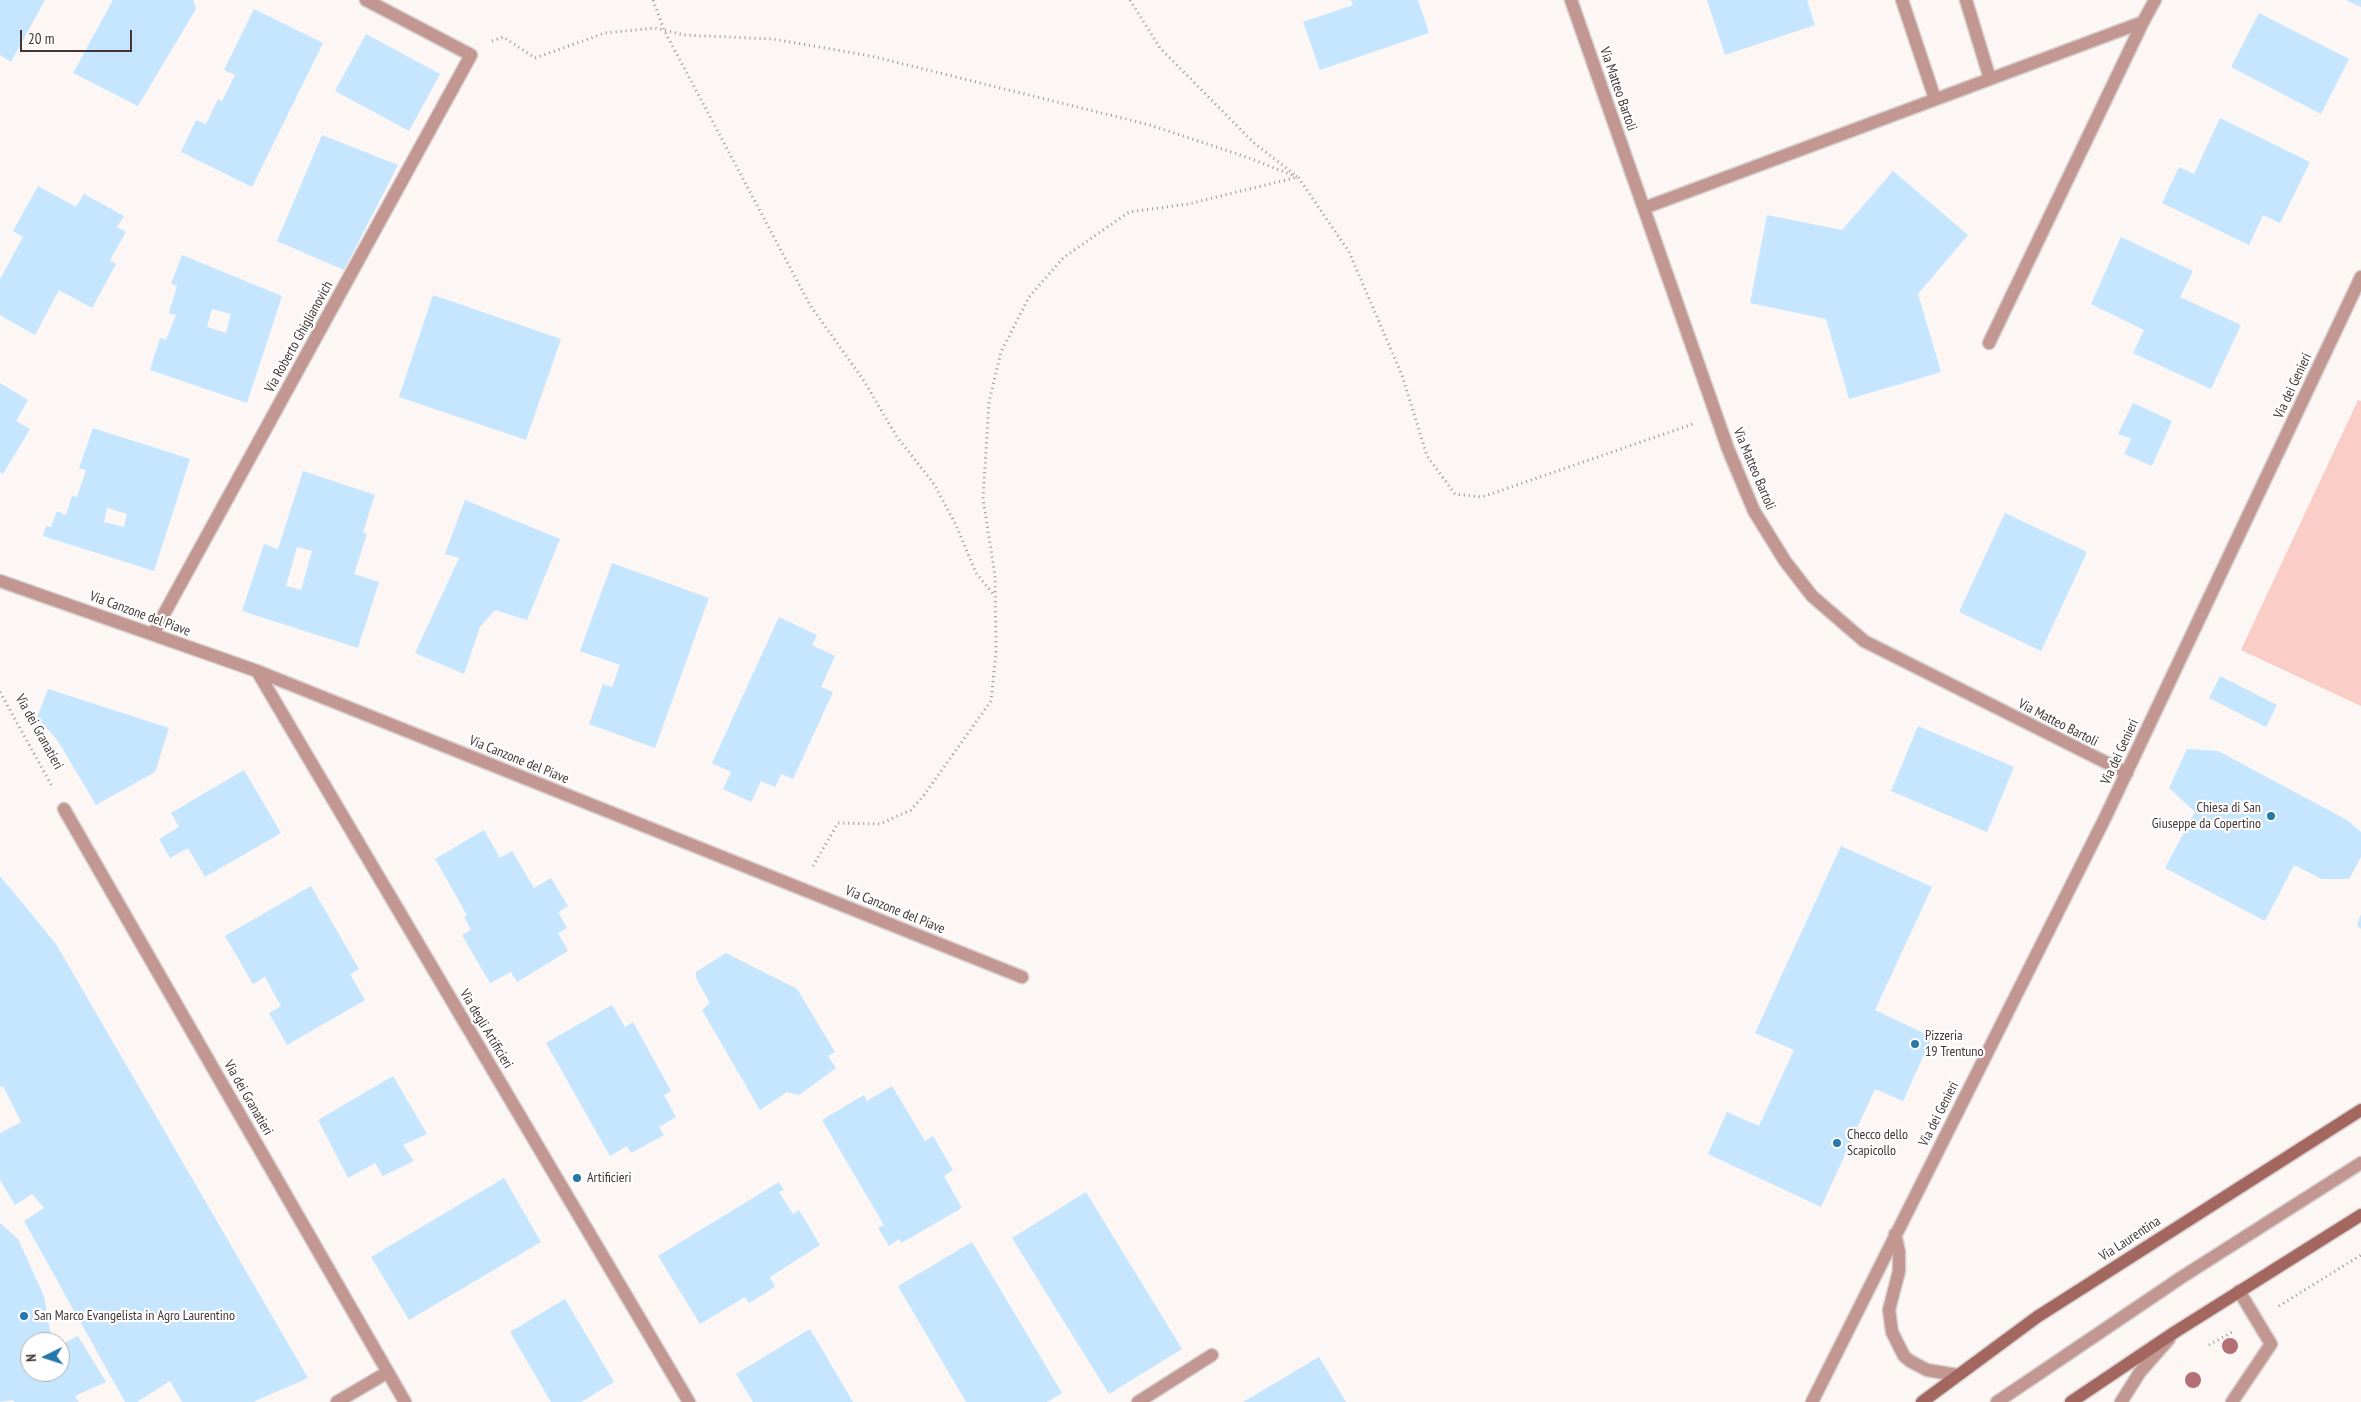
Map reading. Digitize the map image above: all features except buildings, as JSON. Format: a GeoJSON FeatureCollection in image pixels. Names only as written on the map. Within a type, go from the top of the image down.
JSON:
{"type":"FeatureCollection","features":[{"type":"Feature","properties":{"kind":"main road","name":"Via Laurentina"},"geometry":{"type":"LineString","coordinates":[[1922,1402],[2045,1312],[2361,1110]]}},
{"type":"Feature","properties":{"kind":"main road"},"geometry":{"type":"LineString","coordinates":[[2071,1402],[2175,1332],[2361,1215]]}},
{"type":"Feature","properties":{"kind":"street","name":"Via Roberto Ghiglianovich"},"geometry":{"type":"LineString","coordinates":[[152,634],[471,55],[366,0]]}},
{"type":"Feature","properties":{"kind":"street","name":"Via Matteo Bartoli"},"geometry":{"type":"LineString","coordinates":[[1571,0],[1740,481],[1770,539],[1798,579],[1828,613],[1864,641],[2127,773]]}},
{"type":"Feature","properties":{"kind":"street"},"geometry":{"type":"LineString","coordinates":[[1902,0],[1935,99]]}},
{"type":"Feature","properties":{"kind":"street"},"geometry":{"type":"LineString","coordinates":[[1966,0],[1990,79]]}},
{"type":"Feature","properties":{"kind":"street"},"geometry":{"type":"LineString","coordinates":[[1989,343],[2142,22],[2155,0]]}},
{"type":"Feature","properties":{"kind":"street"},"geometry":{"type":"LineString","coordinates":[[1644,208],[2142,22]]}},
{"type":"Feature","properties":{"kind":"street","name":"Via dei Genieri"},"geometry":{"type":"LineString","coordinates":[[1812,1402],[2127,773],[2361,277]]}},
{"type":"Feature","properties":{"kind":"street","name":"Via Canzone del Piave"},"geometry":{"type":"LineString","coordinates":[[0,581],[257,671],[1022,977]]}},
{"type":"Feature","properties":{"kind":"street","name":"Via degli Artificieri"},"geometry":{"type":"LineString","coordinates":[[257,671],[689,1402]]}},
{"type":"Feature","properties":{"kind":"street","name":"Via dei Granatieri"},"geometry":{"type":"LineString","coordinates":[[64,809],[405,1402]]}},
{"type":"Feature","properties":{"kind":"street"},"geometry":{"type":"LineString","coordinates":[[1996,1402],[2174,1282],[2361,1163]]}},
{"type":"Feature","properties":{"kind":"street"},"geometry":{"type":"LineString","coordinates":[[1895,1234],[1899,1252],[1899,1271],[1889,1310],[1892,1332],[1904,1356],[1910,1361],[1927,1370],[1957,1375]]}},
{"type":"Feature","properties":{"kind":"street"},"geometry":{"type":"LineString","coordinates":[[2232,1402],[2271,1344],[2239,1291]]}},
{"type":"Feature","properties":{"kind":"street"},"geometry":{"type":"LineString","coordinates":[[2121,1402],[2140,1372],[2175,1332]]}},
{"type":"Feature","properties":{"kind":"street"},"geometry":{"type":"LineString","coordinates":[[1138,1402],[1212,1355]]}},
{"type":"Feature","properties":{"kind":"street"},"geometry":{"type":"LineString","coordinates":[[337,1402],[388,1372]]}},
{"type":"Feature","properties":{"kind":"path"},"geometry":{"type":"LineString","coordinates":[[653,0],[664,30],[810,305],[864,381],[898,437],[934,484],[956,525],[976,573],[995,595]]}},
{"type":"Feature","properties":{"kind":"path"},"geometry":{"type":"LineString","coordinates":[[1130,0],[1160,48],[1254,143],[1298,177],[1349,252],[1402,375],[1427,456],[1455,494],[1482,497],[1716,416]]}},
{"type":"Feature","properties":{"kind":"path"},"geometry":{"type":"LineString","coordinates":[[512,43],[535,58],[605,33],[655,28],[684,35],[773,38],[872,56],[1150,125],[1249,158],[1298,177]]}},
{"type":"Feature","properties":{"kind":"path"},"geometry":{"type":"LineString","coordinates":[[800,888],[838,823],[880,824],[911,810],[924,795],[991,701],[996,652],[995,595],[984,498],[989,402],[1001,352],[1029,297],[1063,258],[1129,212],[1188,204],[1298,177]]}},
{"type":"Feature","properties":{"kind":"path","name":"Via dei Granatieri"},"geometry":{"type":"LineString","coordinates":[[0,692],[52,786]]}},
{"type":"Feature","properties":{"kind":"shaded area"},"geometry":{"type":"Polygon","coordinates":[[[2358,400],[2361,401],[2361,706],[2241,650],[2358,400]]]}},
{"type":"Feature","properties":{"kind":"place","name":"Chiesa di San Giuseppe da Copertino"},"geometry":{"type":"Point","coordinates":[2271,816]}},
{"type":"Feature","properties":{"kind":"place","name":"Pizzeria 19 Trentuno"},"geometry":{"type":"Point","coordinates":[1915,1044]}},
{"type":"Feature","properties":{"kind":"place","name":"Checco dello Scapicollo"},"geometry":{"type":"Point","coordinates":[1837,1143]}},
{"type":"Feature","properties":{"kind":"place","name":"Artificieri"},"geometry":{"type":"Point","coordinates":[577,1178]}},
{"type":"Feature","properties":{"kind":"place","name":"San Marco Evangelista in Agro Laurentino"},"geometry":{"type":"Point","coordinates":[24,1316]}}]}
